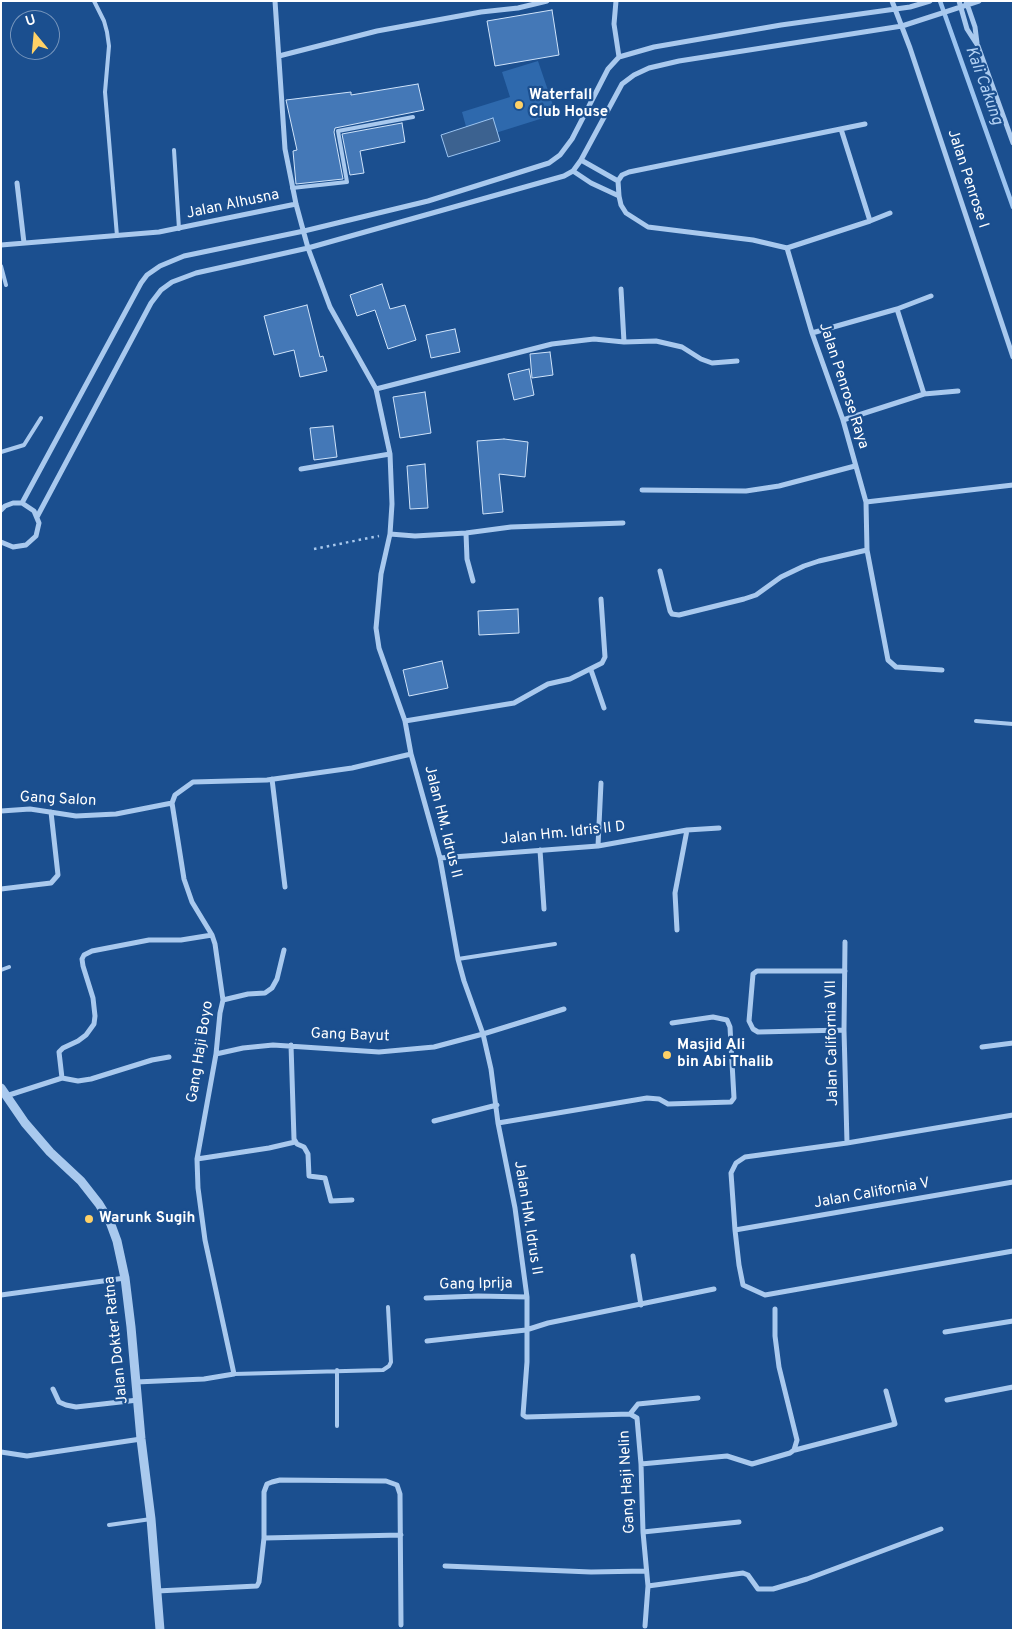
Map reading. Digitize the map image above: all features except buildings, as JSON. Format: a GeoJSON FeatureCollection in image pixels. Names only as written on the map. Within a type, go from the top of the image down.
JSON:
{"type":"FeatureCollection","features":[{"type":"Feature","properties":{"kind":"street","name":"Jalan Alhusna"},"geometry":{"type":"LineString","coordinates":[[1,245],[179,229],[296,204],[285,149],[275,1]]}},
{"type":"Feature","properties":{"kind":"street"},"geometry":{"type":"LineString","coordinates":[[279,56],[377,31],[481,12],[518,8],[547,1]]}},
{"type":"Feature","properties":{"kind":"street"},"geometry":{"type":"LineString","coordinates":[[616,1],[614,24],[619,57]]}},
{"type":"Feature","properties":{"kind":"street","name":"Jalan Penrose I"},"geometry":{"type":"LineString","coordinates":[[892,1],[1013,357]]}},
{"type":"Feature","properties":{"kind":"street"},"geometry":{"type":"LineString","coordinates":[[22,503],[142,282],[160,266],[184,256],[304,231],[428,201],[549,163],[560,155],[572,140],[608,70],[619,57],[654,47],[781,25],[910,7],[930,1]]}},
{"type":"Feature","properties":{"kind":"street"},"geometry":{"type":"LineString","coordinates":[[959,1],[967,29],[978,46]]}},
{"type":"Feature","properties":{"kind":"street"},"geometry":{"type":"LineString","coordinates":[[37,516],[152,303],[161,290],[172,282],[196,273],[308,248],[557,179],[573,171],[581,160],[622,84],[634,75],[649,68],[688,60],[902,26],[979,1]]}},
{"type":"Feature","properties":{"kind":"street"},"geometry":{"type":"LineString","coordinates":[[967,4],[975,27],[978,46],[1013,143]]}},
{"type":"Feature","properties":{"kind":"street"},"geometry":{"type":"LineString","coordinates":[[865,124],[622,174],[618,181],[618,196],[626,213],[648,227],[753,240],[787,248],[890,213]]}},
{"type":"Feature","properties":{"kind":"street"},"geometry":{"type":"LineString","coordinates":[[840,129],[870,221]]}},
{"type":"Feature","properties":{"kind":"street"},"geometry":{"type":"LineString","coordinates":[[581,160],[618,181]]}},
{"type":"Feature","properties":{"kind":"street"},"geometry":{"type":"LineString","coordinates":[[573,171],[591,183],[618,196]]}},
{"type":"Feature","properties":{"kind":"street"},"geometry":{"type":"LineString","coordinates":[[17,183],[24,243]]}},
{"type":"Feature","properties":{"kind":"street","name":"Jalan HM. Idrus II"},"geometry":{"type":"LineString","coordinates":[[296,204],[308,248],[330,307],[376,389],[390,454],[392,504],[390,534],[381,574],[376,628],[379,648],[405,722],[440,858],[458,959],[483,1034],[497,1105],[498,1122],[515,1208],[527,1297],[527,1362],[523,1414],[526,1418]]}},
{"type":"Feature","properties":{"kind":"street","name":"Jalan Penrose Raya"},"geometry":{"type":"LineString","coordinates":[[787,248],[812,333],[844,420],[866,502],[867,550],[888,660],[896,667],[942,670]]}},
{"type":"Feature","properties":{"kind":"street"},"geometry":{"type":"LineString","coordinates":[[621,289],[624,342]]}},
{"type":"Feature","properties":{"kind":"street"},"geometry":{"type":"LineString","coordinates":[[812,333],[931,296]]}},
{"type":"Feature","properties":{"kind":"street"},"geometry":{"type":"LineString","coordinates":[[897,308],[924,394]]}},
{"type":"Feature","properties":{"kind":"street"},"geometry":{"type":"LineString","coordinates":[[376,389],[552,344],[594,339],[624,342],[656,341],[682,347],[701,359],[712,363],[737,360]]}},
{"type":"Feature","properties":{"kind":"street"},"geometry":{"type":"LineString","coordinates":[[844,420],[924,394],[958,391]]}},
{"type":"Feature","properties":{"kind":"street"},"geometry":{"type":"LineString","coordinates":[[301,469],[390,454]]}},
{"type":"Feature","properties":{"kind":"street"},"geometry":{"type":"LineString","coordinates":[[642,490],[746,491],[778,486],[856,466]]}},
{"type":"Feature","properties":{"kind":"street"},"geometry":{"type":"LineString","coordinates":[[866,502],[1013,484]]}},
{"type":"Feature","properties":{"kind":"street"},"geometry":{"type":"LineString","coordinates":[[1,542],[13,547],[26,545],[36,536],[39,523],[34,510],[22,503],[13,503],[2,507]]}},
{"type":"Feature","properties":{"kind":"street"},"geometry":{"type":"LineString","coordinates":[[390,534],[415,536],[511,528],[623,523]]}},
{"type":"Feature","properties":{"kind":"street"},"geometry":{"type":"LineString","coordinates":[[466,533],[467,559],[473,581]]}},
{"type":"Feature","properties":{"kind":"street"},"geometry":{"type":"LineString","coordinates":[[660,571],[670,611],[672,614],[679,615],[756,595],[781,577],[804,566],[867,550]]}},
{"type":"Feature","properties":{"kind":"street"},"geometry":{"type":"LineString","coordinates":[[405,722],[514,702],[548,684],[570,679],[591,670],[602,663],[605,657],[601,598]]}},
{"type":"Feature","properties":{"kind":"street"},"geometry":{"type":"LineString","coordinates":[[591,670],[604,708]]}},
{"type":"Feature","properties":{"kind":"street"},"geometry":{"type":"LineString","coordinates":[[172,803],[175,795],[193,782],[272,779],[352,768],[412,754]]}},
{"type":"Feature","properties":{"kind":"street"},"geometry":{"type":"LineString","coordinates":[[272,779],[285,887]]}},
{"type":"Feature","properties":{"kind":"street"},"geometry":{"type":"LineString","coordinates":[[598,846],[600,782]]}},
{"type":"Feature","properties":{"kind":"street","name":"Gang Salon"},"geometry":{"type":"LineString","coordinates":[[1,811],[30,809],[76,816],[116,814],[172,803]]}},
{"type":"Feature","properties":{"kind":"street","name":"Gang Haji Boyo"},"geometry":{"type":"LineString","coordinates":[[172,803],[186,886],[192,902],[212,935],[218,961],[223,1000],[216,1054],[197,1159],[198,1188],[205,1240],[234,1374]]}},
{"type":"Feature","properties":{"kind":"street"},"geometry":{"type":"LineString","coordinates":[[1,889],[51,883],[58,875],[51,812]]}},
{"type":"Feature","properties":{"kind":"street","name":"Jalan Hm. Idris II D"},"geometry":{"type":"LineString","coordinates":[[440,858],[598,846],[686,830],[719,828]]}},
{"type":"Feature","properties":{"kind":"street"},"geometry":{"type":"LineString","coordinates":[[676,930],[675,893],[686,830]]}},
{"type":"Feature","properties":{"kind":"street"},"geometry":{"type":"LineString","coordinates":[[540,850],[544,909]]}},
{"type":"Feature","properties":{"kind":"street"},"geometry":{"type":"LineString","coordinates":[[62,1078],[59,1052],[86,1035],[94,1024],[95,1016],[92,998],[83,966],[82,959],[84,955],[92,951],[149,940],[180,940],[212,935]]}},
{"type":"Feature","properties":{"kind":"street","name":"Jalan California VII"},"geometry":{"type":"LineString","coordinates":[[845,942],[844,1030],[847,1143]]}},
{"type":"Feature","properties":{"kind":"street"},"geometry":{"type":"LineString","coordinates":[[223,1000],[248,994],[265,993],[272,988],[277,979],[284,950]]}},
{"type":"Feature","properties":{"kind":"street"},"geometry":{"type":"LineString","coordinates":[[844,1030],[758,1032],[753,1029],[749,1021],[754,974],[757,970],[845,971]]}},
{"type":"Feature","properties":{"kind":"street","name":"Gang Bayut"},"geometry":{"type":"LineString","coordinates":[[216,1054],[257,1046],[291,1045],[379,1052],[434,1047],[564,1009]]}},
{"type":"Feature","properties":{"kind":"street"},"geometry":{"type":"LineString","coordinates":[[498,1122],[647,1098],[659,1098],[668,1104],[731,1102],[734,1098],[730,1028],[727,1020],[713,1017],[672,1023]]}},
{"type":"Feature","properties":{"kind":"street"},"geometry":{"type":"LineString","coordinates":[[982,1047],[1013,1043]]}},
{"type":"Feature","properties":{"kind":"street"},"geometry":{"type":"LineString","coordinates":[[291,1045],[295,1142]]}},
{"type":"Feature","properties":{"kind":"street"},"geometry":{"type":"LineString","coordinates":[[4,1092],[62,1078],[78,1081],[91,1079],[152,1060],[169,1057]]}},
{"type":"Feature","properties":{"kind":"street","name":"Jalan Dokter Ratna"},"geometry":{"type":"LineString","coordinates":[[4,1092],[24,1123],[50,1152],[81,1181],[99,1204],[110,1222],[117,1241],[125,1278],[162,1629]]}},
{"type":"Feature","properties":{"kind":"street"},"geometry":{"type":"LineString","coordinates":[[434,1121],[497,1105]]}},
{"type":"Feature","properties":{"kind":"street"},"geometry":{"type":"LineString","coordinates":[[1013,1116],[847,1143],[745,1157],[736,1163],[731,1173],[735,1230],[743,1285],[765,1295],[1013,1251]]}},
{"type":"Feature","properties":{"kind":"street"},"geometry":{"type":"LineString","coordinates":[[197,1159],[295,1142],[304,1147],[308,1154],[309,1176],[325,1178],[331,1201],[352,1200]]}},
{"type":"Feature","properties":{"kind":"street","name":"Jalan California V"},"geometry":{"type":"LineString","coordinates":[[735,1230],[1013,1182]]}},
{"type":"Feature","properties":{"kind":"street"},"geometry":{"type":"LineString","coordinates":[[633,1256],[641,1305]]}},
{"type":"Feature","properties":{"kind":"street"},"geometry":{"type":"LineString","coordinates":[[1,1295],[125,1278]]}},
{"type":"Feature","properties":{"kind":"street"},"geometry":{"type":"LineString","coordinates":[[427,1341],[526,1330],[548,1323],[714,1289]]}},
{"type":"Feature","properties":{"kind":"street","name":"Gang Iprija"},"geometry":{"type":"LineString","coordinates":[[426,1298],[527,1297]]}},
{"type":"Feature","properties":{"kind":"street"},"geometry":{"type":"LineString","coordinates":[[775,1309],[775,1336],[779,1367],[797,1440],[794,1450]]}},
{"type":"Feature","properties":{"kind":"street"},"geometry":{"type":"LineString","coordinates":[[945,1332],[1013,1321]]}},
{"type":"Feature","properties":{"kind":"street"},"geometry":{"type":"LineString","coordinates":[[136,1382],[204,1378],[234,1374]]}},
{"type":"Feature","properties":{"kind":"street"},"geometry":{"type":"LineString","coordinates":[[947,1400],[1013,1387]]}},
{"type":"Feature","properties":{"kind":"street"},"geometry":{"type":"LineString","coordinates":[[53,1389],[59,1402],[66,1406],[138,1400]]}},
{"type":"Feature","properties":{"kind":"street"},"geometry":{"type":"LineString","coordinates":[[641,1464],[726,1456],[752,1464],[790,1453],[794,1450],[895,1424],[886,1391]]}},
{"type":"Feature","properties":{"kind":"street"},"geometry":{"type":"LineString","coordinates":[[630,1414],[638,1404],[698,1398]]}},
{"type":"Feature","properties":{"kind":"street","name":"Gang Haji Nelin"},"geometry":{"type":"LineString","coordinates":[[526,1418],[630,1414],[637,1418],[648,1586],[645,1626]]}},
{"type":"Feature","properties":{"kind":"street"},"geometry":{"type":"LineString","coordinates":[[1,1452],[27,1456],[141,1439]]}},
{"type":"Feature","properties":{"kind":"street"},"geometry":{"type":"LineString","coordinates":[[157,1590],[257,1586],[264,1538],[264,1492],[266,1484],[280,1480],[386,1481],[397,1485],[400,1494],[402,1625]]}},
{"type":"Feature","properties":{"kind":"street"},"geometry":{"type":"LineString","coordinates":[[643,1532],[739,1522]]}},
{"type":"Feature","properties":{"kind":"street"},"geometry":{"type":"LineString","coordinates":[[648,1586],[742,1573],[748,1575],[758,1590],[772,1589],[807,1579],[941,1529]]}},
{"type":"Feature","properties":{"kind":"street"},"geometry":{"type":"LineString","coordinates":[[264,1538],[401,1535]]}},
{"type":"Feature","properties":{"kind":"street"},"geometry":{"type":"LineString","coordinates":[[445,1566],[590,1572],[646,1571]]}},
{"type":"Feature","properties":{"kind":"lane"},"geometry":{"type":"LineString","coordinates":[[94,1],[108,32],[109,46],[105,92],[117,236]]}},
{"type":"Feature","properties":{"kind":"lane"},"geometry":{"type":"LineString","coordinates":[[292,188],[346,182],[338,131],[413,117]]}},
{"type":"Feature","properties":{"kind":"lane"},"geometry":{"type":"LineString","coordinates":[[174,150],[179,229]]}},
{"type":"Feature","properties":{"kind":"lane"},"geometry":{"type":"LineString","coordinates":[[1,266],[6,285]]}},
{"type":"Feature","properties":{"kind":"lane"},"geometry":{"type":"LineString","coordinates":[[1,452],[24,445],[41,418]]}},
{"type":"Feature","properties":{"kind":"lane"},"geometry":{"type":"LineString","coordinates":[[976,721],[1013,724]]}},
{"type":"Feature","properties":{"kind":"lane"},"geometry":{"type":"LineString","coordinates":[[458,959],[555,944]]}},
{"type":"Feature","properties":{"kind":"lane"},"geometry":{"type":"LineString","coordinates":[[1,970],[10,967]]}},
{"type":"Feature","properties":{"kind":"lane"},"geometry":{"type":"LineString","coordinates":[[234,1374],[384,1370],[391,1362],[388,1307]]}},
{"type":"Feature","properties":{"kind":"lane"},"geometry":{"type":"LineString","coordinates":[[337,1370],[337,1426]]}},
{"type":"Feature","properties":{"kind":"lane"},"geometry":{"type":"LineString","coordinates":[[109,1525],[151,1519]]}},
{"type":"Feature","properties":{"kind":"path"},"geometry":{"type":"LineString","coordinates":[[314,549],[390,534]]}},
{"type":"Feature","properties":{"kind":"shaded area","name":"Waterfall Club House"},"geometry":{"type":"Polygon","coordinates":[[[538,61],[556,114],[470,141],[462,112],[510,97],[502,72],[538,61]]]}},
{"type":"Feature","properties":{"kind":"shaded area"},"geometry":{"type":"Polygon","coordinates":[[[493,118],[500,141],[448,157],[441,135],[493,118]]]}},
{"type":"Feature","properties":{"kind":"waterway","name":"Kali Cakung"},"geometry":{"type":"LineString","coordinates":[[940,1],[1013,207]]}},
{"type":"Feature","properties":{"kind":"place","name":"Waterfall Club House"},"geometry":{"type":"Point","coordinates":[519,105]}},
{"type":"Feature","properties":{"kind":"place","name":"Masjid Ali bin Abi Thalib"},"geometry":{"type":"Point","coordinates":[667,1055]}},
{"type":"Feature","properties":{"kind":"place","name":"Warunk Sugih"},"geometry":{"type":"Point","coordinates":[89,1219]}}]}
